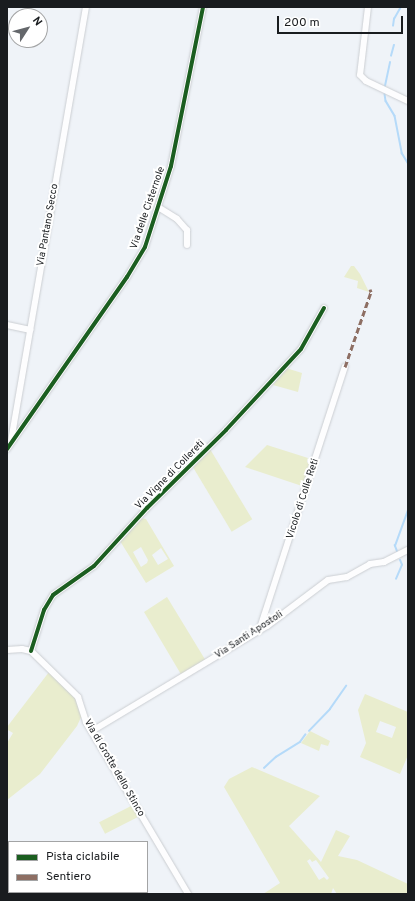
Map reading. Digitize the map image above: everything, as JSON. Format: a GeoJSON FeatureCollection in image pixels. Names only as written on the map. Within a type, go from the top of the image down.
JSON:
{"type":"FeatureCollection","features":[{"type":"Feature","properties":{"kind":"street","name":"Via Pantano Secco"},"geometry":{"type":"LineString","coordinates":[[9,446],[86,7]]}},
{"type":"Feature","properties":{"kind":"street","name":"Via delle Cisternole"},"geometry":{"type":"LineString","coordinates":[[9,446],[130,272],[145,247],[171,166],[203,7]]}},
{"type":"Feature","properties":{"kind":"street"},"geometry":{"type":"LineString","coordinates":[[368,7],[360,75],[366,81],[408,101]]}},
{"type":"Feature","properties":{"kind":"street"},"geometry":{"type":"LineString","coordinates":[[158,207],[177,219],[187,230],[187,245]]}},
{"type":"Feature","properties":{"kind":"street","name":"Via Vigne di Collereti"},"geometry":{"type":"LineString","coordinates":[[31,651],[44,610],[53,595],[94,566],[147,508],[226,430],[301,349],[324,308]]}},
{"type":"Feature","properties":{"kind":"street"},"geometry":{"type":"LineString","coordinates":[[7,325],[30,330]]}},
{"type":"Feature","properties":{"kind":"street","name":"Vicolo di Colle Reti"},"geometry":{"type":"LineString","coordinates":[[259,631],[345,367]]}},
{"type":"Feature","properties":{"kind":"street","name":"Via Santi Apostoli"},"geometry":{"type":"LineString","coordinates":[[92,731],[259,631],[328,580],[347,577],[370,564],[384,562],[408,550]]}},
{"type":"Feature","properties":{"kind":"street"},"geometry":{"type":"LineString","coordinates":[[7,650],[22,649],[31,651]]}},
{"type":"Feature","properties":{"kind":"street","name":"Via di Grotte dello Stinco"},"geometry":{"type":"LineString","coordinates":[[31,651],[78,697],[92,731],[188,894]]}},
{"type":"Feature","properties":{"kind":"green space"},"geometry":{"type":"Polygon","coordinates":[[[351,266],[354,266],[360,274],[369,292],[357,288],[358,281],[344,277],[351,266]]]}},
{"type":"Feature","properties":{"kind":"green space"},"geometry":{"type":"Polygon","coordinates":[[[286,368],[302,373],[298,392],[273,385],[286,368]]]}},
{"type":"Feature","properties":{"kind":"green space"},"geometry":{"type":"Polygon","coordinates":[[[267,445],[308,458],[307,462],[311,466],[305,487],[245,467],[267,445]]]}},
{"type":"Feature","properties":{"kind":"green space"},"geometry":{"type":"Polygon","coordinates":[[[210,449],[252,519],[232,532],[189,461],[210,449]]]}},
{"type":"Feature","properties":{"kind":"green space"},"geometry":{"type":"Polygon","coordinates":[[[141,518],[146,519],[174,566],[146,583],[120,541],[141,518]],[[141,547],[133,552],[141,567],[147,563],[148,560],[141,547]],[[161,548],[152,555],[158,565],[168,559],[161,548]]]}},
{"type":"Feature","properties":{"kind":"green space"},"geometry":{"type":"Polygon","coordinates":[[[167,597],[206,661],[196,667],[192,667],[192,670],[182,676],[144,612],[167,597]]]}},
{"type":"Feature","properties":{"kind":"green space"},"geometry":{"type":"Polygon","coordinates":[[[49,672],[70,691],[78,703],[82,715],[77,726],[40,774],[7,800],[7,743],[13,733],[8,730],[7,732],[7,727],[49,672]]]}},
{"type":"Feature","properties":{"kind":"green space"},"geometry":{"type":"Polygon","coordinates":[[[365,694],[408,712],[408,755],[400,774],[360,757],[366,743],[358,710],[365,694]],[[380,721],[376,732],[392,738],[396,727],[380,721]]]}},
{"type":"Feature","properties":{"kind":"green space"},"geometry":{"type":"Polygon","coordinates":[[[310,731],[330,741],[328,746],[321,744],[319,751],[301,743],[310,731]]]}},
{"type":"Feature","properties":{"kind":"green space"},"geometry":{"type":"Polygon","coordinates":[[[252,767],[320,796],[289,826],[321,862],[336,830],[350,836],[338,856],[357,860],[408,884],[408,894],[337,894],[333,888],[331,894],[263,894],[280,883],[224,787],[229,779],[252,767]],[[310,859],[307,861],[319,880],[324,877],[327,880],[329,878],[316,860],[312,862],[310,859]]]}},
{"type":"Feature","properties":{"kind":"green space"},"geometry":{"type":"Polygon","coordinates":[[[133,805],[139,817],[105,834],[99,822],[133,805]]]}},
{"type":"Feature","properties":{"kind":"waterway"},"geometry":{"type":"LineString","coordinates":[[393,26],[394,19],[401,7]]}},
{"type":"Feature","properties":{"kind":"waterway"},"geometry":{"type":"LineString","coordinates":[[391,56],[394,45]]}},
{"type":"Feature","properties":{"kind":"waterway"},"geometry":{"type":"LineString","coordinates":[[385,86],[390,63]]}},
{"type":"Feature","properties":{"kind":"waterway"},"geometry":{"type":"LineString","coordinates":[[385,94],[386,101],[395,116],[402,153],[408,163]]}},
{"type":"Feature","properties":{"kind":"waterway"},"geometry":{"type":"LineString","coordinates":[[398,554],[395,546],[408,510]]}},
{"type":"Feature","properties":{"kind":"waterway"},"geometry":{"type":"LineString","coordinates":[[396,579],[402,565],[400,560]]}},
{"type":"Feature","properties":{"kind":"waterway"},"geometry":{"type":"LineString","coordinates":[[309,731],[330,709],[346,686]]}},
{"type":"Feature","properties":{"kind":"waterway"},"geometry":{"type":"LineString","coordinates":[[264,768],[276,757],[300,742],[305,735]]}},
{"type":"Feature","properties":{"kind":"marked path"},"geometry":{"type":"LineString","coordinates":[[345,367],[371,292],[370,289]]}},
{"type":"Feature","properties":{"kind":"cycle path"},"geometry":{"type":"LineString","coordinates":[[7,449],[127,277],[145,247],[171,166],[203,7]]}},
{"type":"Feature","properties":{"kind":"cycle path"},"geometry":{"type":"LineString","coordinates":[[31,651],[44,610],[53,595],[94,566],[147,508],[226,430],[301,349],[324,308]]}}]}
